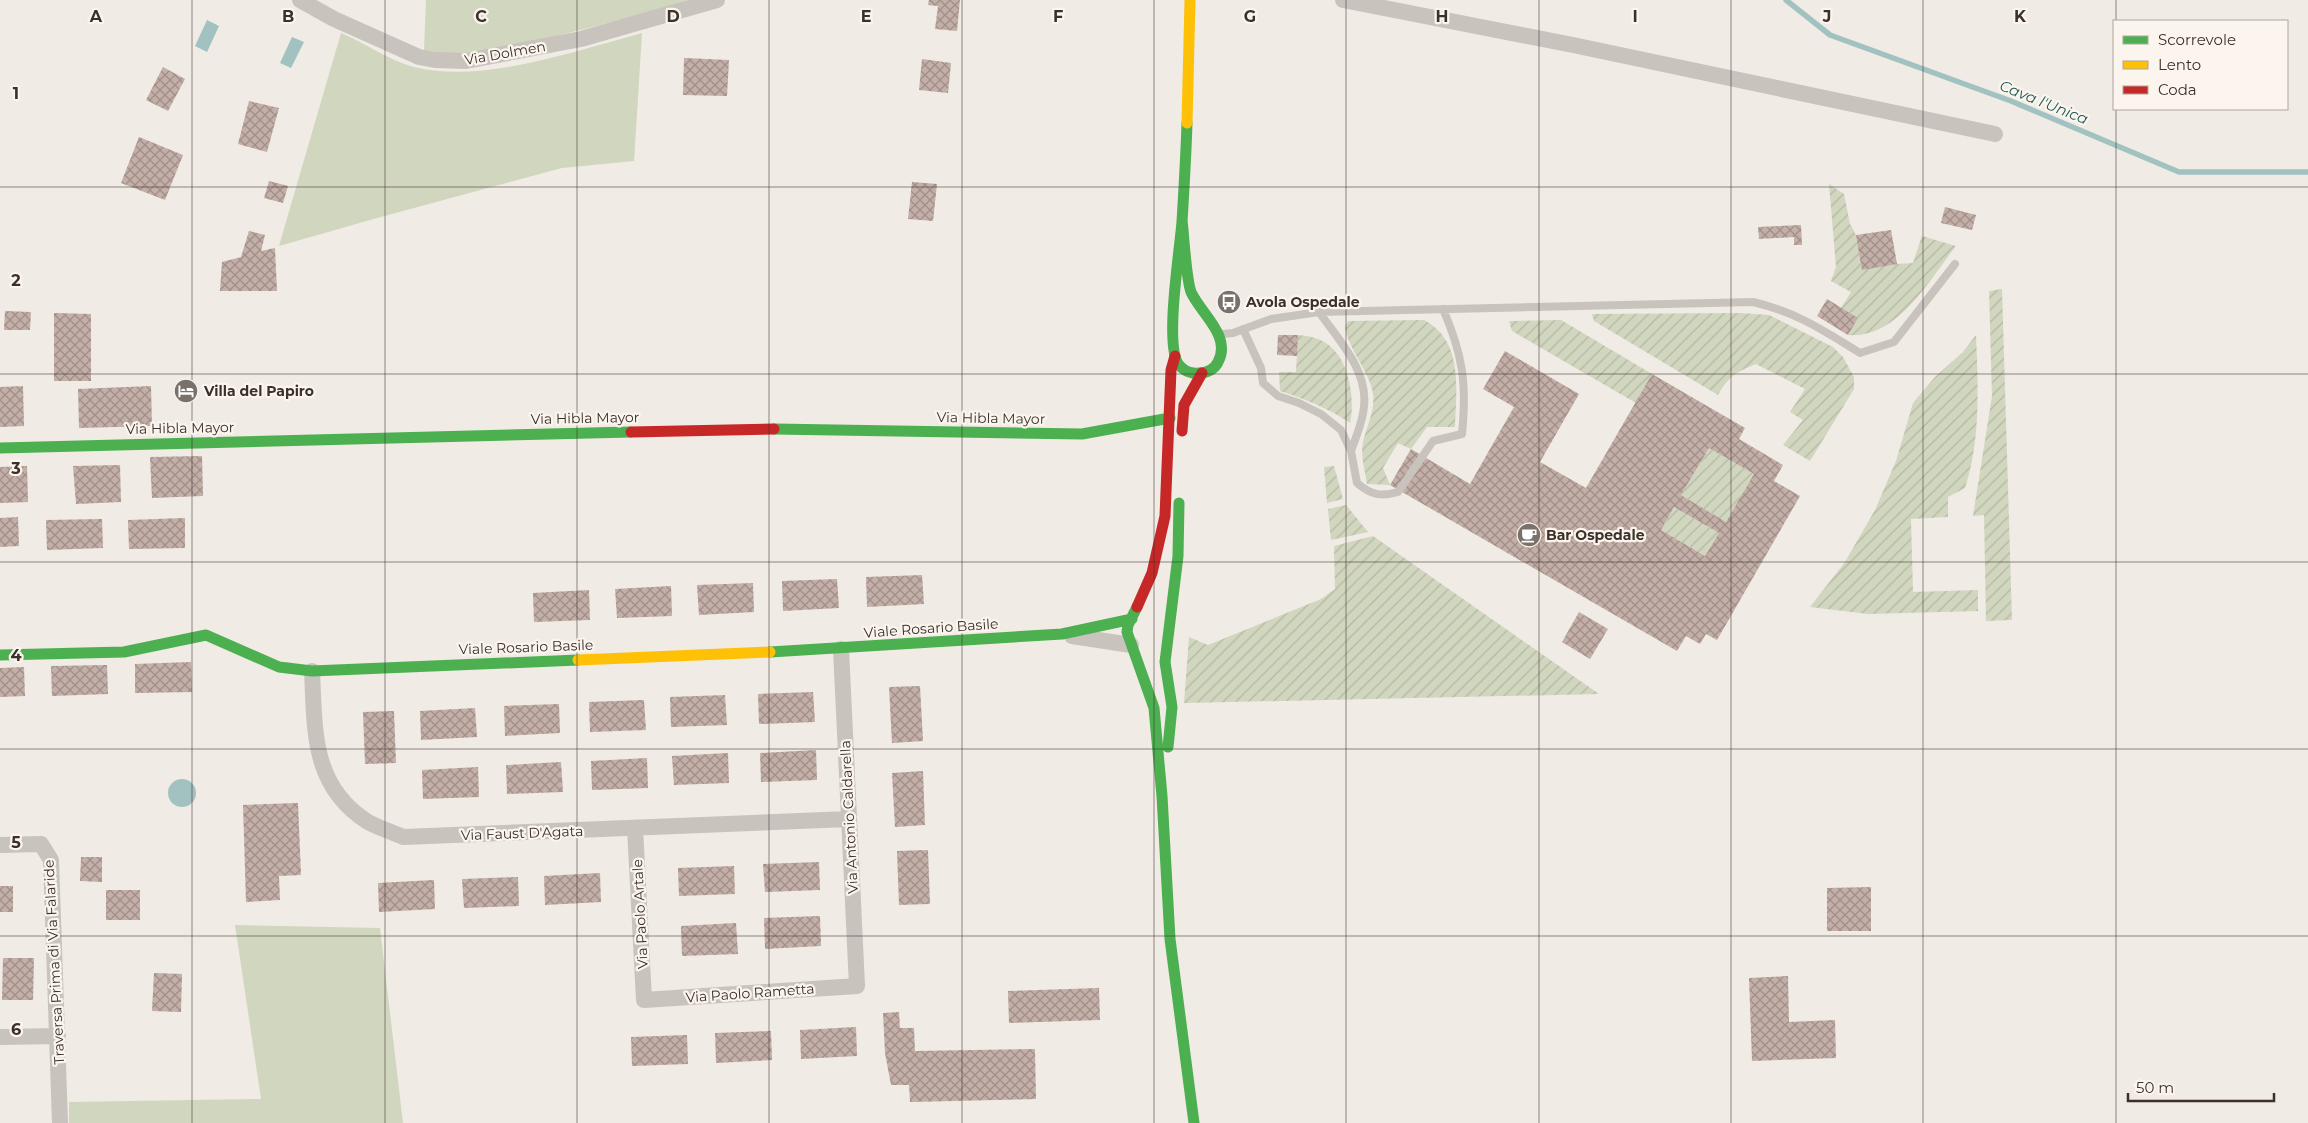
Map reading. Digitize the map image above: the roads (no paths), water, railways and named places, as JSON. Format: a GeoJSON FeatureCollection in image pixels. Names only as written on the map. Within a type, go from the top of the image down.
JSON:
{"type":"FeatureCollection","features":[{"type":"Feature","properties":{"kind":"street","name":"Via Dolmen"},"geometry":{"type":"LineString","coordinates":[[300,0],[334,19],[420,57],[466,61],[581,39],[717,0]]}},
{"type":"Feature","properties":{"kind":"street"},"geometry":{"type":"LineString","coordinates":[[1190,0],[1182,220],[1176,272],[1175,356],[1171,370],[1165,516],[1152,573],[1127,632],[1141,650],[1154,708],[1162,796],[1170,939],[1194,1123]]}},
{"type":"Feature","properties":{"kind":"street"},"geometry":{"type":"LineString","coordinates":[[1343,0],[1573,45],[1995,134]]}},
{"type":"Feature","properties":{"kind":"street"},"geometry":{"type":"LineString","coordinates":[[1175,356],[1185,370],[1202,374],[1211,371],[1222,358],[1224,350],[1216,331],[1191,291],[1182,220]]}},
{"type":"Feature","properties":{"kind":"street"},"geometry":{"type":"LineString","coordinates":[[1198,324],[1216,331]]}},
{"type":"Feature","properties":{"kind":"street"},"geometry":{"type":"LineString","coordinates":[[1175,340],[1184,328]]}},
{"type":"Feature","properties":{"kind":"street"},"geometry":{"type":"LineString","coordinates":[[1181,445],[1184,405],[1202,374]]}},
{"type":"Feature","properties":{"kind":"street","name":"Via Hibla Mayor"},"geometry":{"type":"LineString","coordinates":[[0,448],[766,429],[1082,434],[1170,418]]}},
{"type":"Feature","properties":{"kind":"street"},"geometry":{"type":"LineString","coordinates":[[1162,796],[1172,707],[1166,662],[1178,556],[1180,491]]}},
{"type":"Feature","properties":{"kind":"street","name":"Viale Rosario Basile"},"geometry":{"type":"LineString","coordinates":[[0,656],[124,652],[206,635],[279,667],[312,671],[841,649],[1062,634],[1133,617],[1146,610]]}},
{"type":"Feature","properties":{"kind":"street"},"geometry":{"type":"LineString","coordinates":[[1062,634],[1141,650],[1165,644],[1169,634],[1168,624],[1159,614]]}},
{"type":"Feature","properties":{"kind":"street","name":"Via Antonio Caldarella"},"geometry":{"type":"LineString","coordinates":[[841,649],[857,986]]}},
{"type":"Feature","properties":{"kind":"street","name":"Via Faust D'Agata"},"geometry":{"type":"LineString","coordinates":[[312,671],[316,747],[328,783],[348,805],[368,822],[403,838],[849,819]]}},
{"type":"Feature","properties":{"kind":"street","name":"Via Paolo Artale"},"geometry":{"type":"LineString","coordinates":[[635,828],[644,1000]]}},
{"type":"Feature","properties":{"kind":"street","name":"Traversa Prima di Via Falaride"},"geometry":{"type":"LineString","coordinates":[[0,845],[41,844],[52,860],[60,1123]]}},
{"type":"Feature","properties":{"kind":"street","name":"Via Paolo Rametta"},"geometry":{"type":"LineString","coordinates":[[644,1000],[857,986]]}},
{"type":"Feature","properties":{"kind":"street"},"geometry":{"type":"LineString","coordinates":[[0,1037],[58,1036]]}},
{"type":"Feature","properties":{"kind":"lane"},"geometry":{"type":"LineString","coordinates":[[1216,331],[1233,333],[1271,319],[1319,312],[1753,302],[1778,308],[1802,318],[1860,353],[1894,342],[1955,264]]}},
{"type":"Feature","properties":{"kind":"lane"},"geometry":{"type":"LineString","coordinates":[[1243,330],[1261,368],[1263,383],[1278,396],[1299,403],[1321,414],[1341,430],[1351,451],[1357,484],[1373,494],[1385,496],[1398,492],[1433,441],[1462,434],[1465,408],[1464,374],[1457,340],[1443,309]]}},
{"type":"Feature","properties":{"kind":"lane"},"geometry":{"type":"LineString","coordinates":[[1319,312],[1354,363],[1363,384],[1364,406],[1351,451]]}},
{"type":"Feature","properties":{"kind":"water"},"geometry":{"type":"Polygon","coordinates":[[[207,20],[219,26],[207,52],[195,46],[207,20]]]}},
{"type":"Feature","properties":{"kind":"water"},"geometry":{"type":"Polygon","coordinates":[[[292,37],[304,42],[291,68],[280,63],[292,37]]]}},
{"type":"Feature","properties":{"kind":"water"},"geometry":{"type":"Polygon","coordinates":[[[182,779],[192,783],[196,793],[192,803],[182,807],[172,803],[168,793],[172,783],[182,779]]]}},
{"type":"Feature","properties":{"kind":"waterway","name":"Cava l'Unica"},"geometry":{"type":"LineString","coordinates":[[1786,0],[1830,35],[2011,101],[2179,172],[2308,172]]}},
{"type":"Feature","properties":{"kind":"place","name":"Avola Ospedale"},"geometry":{"type":"Point","coordinates":[1229,302]}},
{"type":"Feature","properties":{"kind":"place","name":"Villa del Papiro"},"geometry":{"type":"Point","coordinates":[186,391]}},
{"type":"Feature","properties":{"kind":"place","name":"Bar Ospedale"},"geometry":{"type":"Point","coordinates":[1529,535]}}]}
